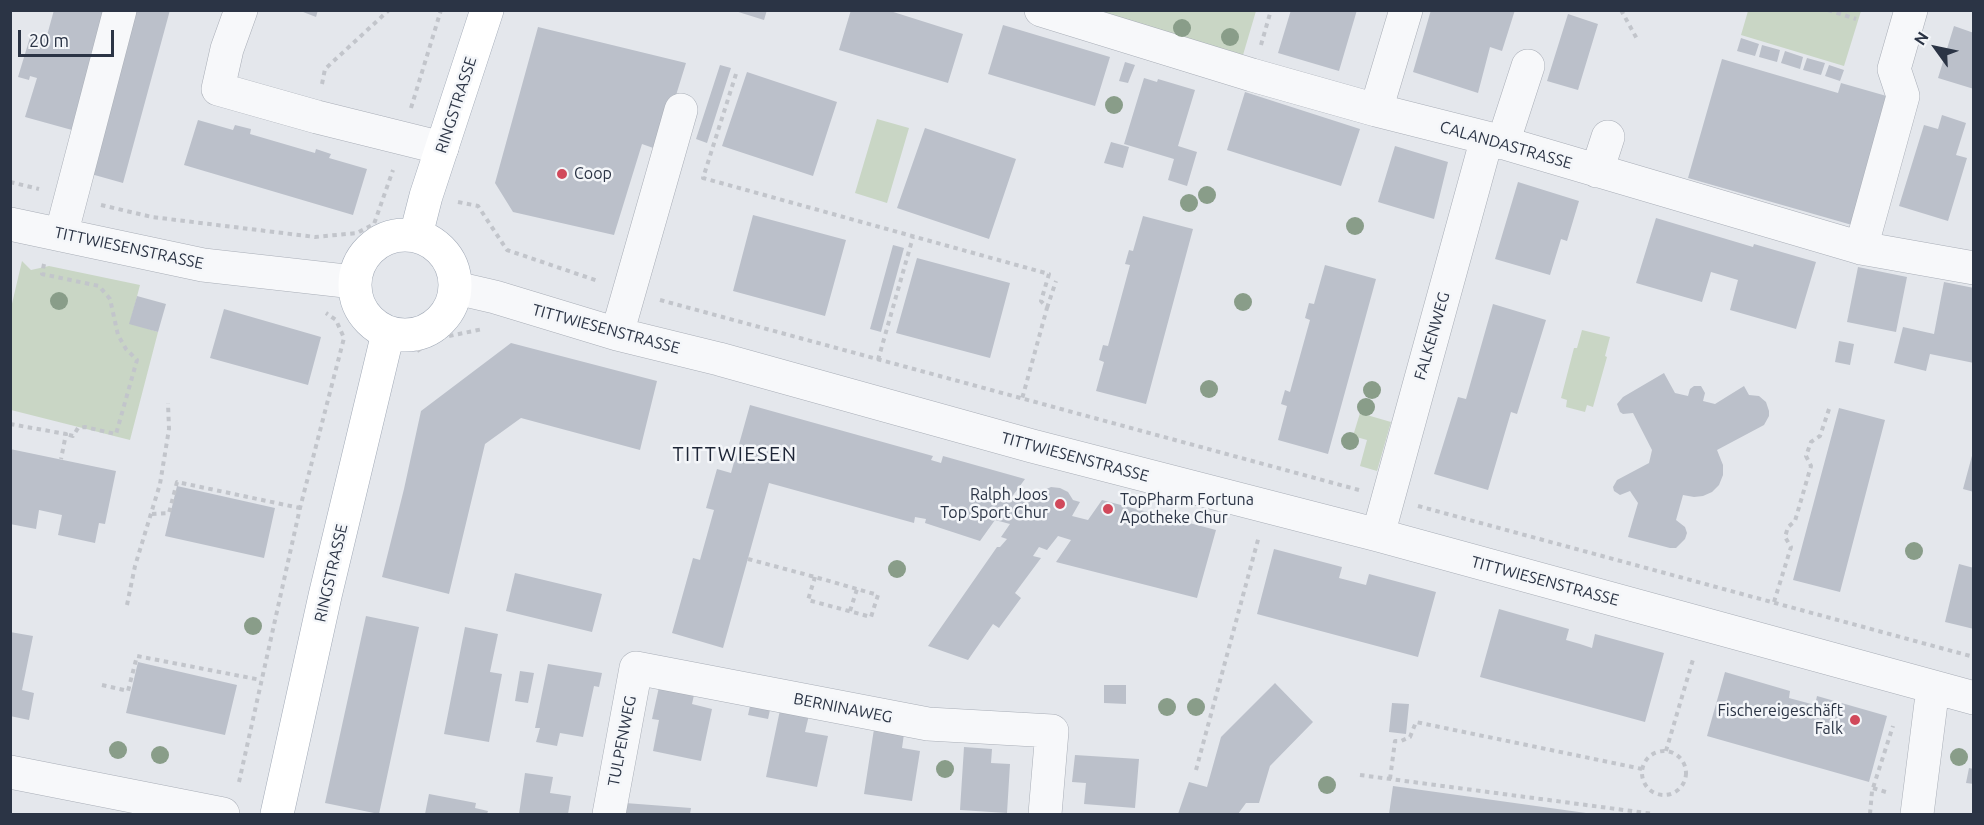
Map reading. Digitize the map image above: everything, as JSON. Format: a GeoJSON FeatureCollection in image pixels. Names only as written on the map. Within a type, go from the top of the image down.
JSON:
{"type":"FeatureCollection","features":[{"type":"Feature","properties":{"kind":"main road","name":"RINGSTRASSE"},"geometry":{"type":"LineString","coordinates":[[416,235],[487,10]]}},
{"type":"Feature","properties":{"kind":"main road"},"geometry":{"type":"LineString","coordinates":[[399,234],[416,235],[433,242],[446,254],[454,270],[456,288],[452,306],[441,321],[425,332],[407,336],[388,333],[374,325],[363,313],[356,298],[354,282],[358,265],[368,250],[382,240],[399,234]]}},
{"type":"Feature","properties":{"kind":"main road","name":"RINGSTRASSE"},"geometry":{"type":"LineString","coordinates":[[278,814],[325,596],[388,333]]}},
{"type":"Feature","properties":{"kind":"street"},"geometry":{"type":"LineString","coordinates":[[56,234],[71,197],[120,10]]}},
{"type":"Feature","properties":{"kind":"street"},"geometry":{"type":"LineString","coordinates":[[241,10],[227,49],[218,89],[317,117],[442,148]]}},
{"type":"Feature","properties":{"kind":"street","name":"CALANDASTRASSE"},"geometry":{"type":"LineString","coordinates":[[1041,10],[1242,72],[1376,110],[1495,140],[1861,248],[1974,268]]}},
{"type":"Feature","properties":{"kind":"street"},"geometry":{"type":"LineString","coordinates":[[1376,110],[1406,10]]}},
{"type":"Feature","properties":{"kind":"street"},"geometry":{"type":"LineString","coordinates":[[1861,248],[1903,96],[1894,69],[1911,10]]}},
{"type":"Feature","properties":{"kind":"street","name":"FALKENWEG"},"geometry":{"type":"LineString","coordinates":[[1378,535],[1495,140],[1528,66]]}},
{"type":"Feature","properties":{"kind":"street"},"geometry":{"type":"LineString","coordinates":[[617,334],[681,110]]}},
{"type":"Feature","properties":{"kind":"street"},"geometry":{"type":"LineString","coordinates":[[1597,171],[1608,137]]}},
{"type":"Feature","properties":{"kind":"street","name":"TITTWIESENSTRASSE"},"geometry":{"type":"LineString","coordinates":[[10,224],[203,264],[354,282]]}},
{"type":"Feature","properties":{"kind":"street","name":"TITTWIESENSTRASSE"},"geometry":{"type":"LineString","coordinates":[[456,288],[1032,446],[1378,535],[1974,699]]}},
{"type":"Feature","properties":{"kind":"street","name":"BERNINAWEG"},"geometry":{"type":"LineString","coordinates":[[636,668],[928,724],[1052,731],[1045,814]]}},
{"type":"Feature","properties":{"kind":"street","name":"TULPENWEG"},"geometry":{"type":"LineString","coordinates":[[609,814],[636,668]]}},
{"type":"Feature","properties":{"kind":"street"},"geometry":{"type":"LineString","coordinates":[[1917,814],[1933,687]]}},
{"type":"Feature","properties":{"kind":"street"},"geometry":{"type":"LineString","coordinates":[[10,772],[223,814]]}},
{"type":"Feature","properties":{"kind":"path"},"geometry":{"type":"LineString","coordinates":[[317,117],[325,69],[389,10]]}},
{"type":"Feature","properties":{"kind":"path"},"geometry":{"type":"LineString","coordinates":[[10,182],[152,217],[315,237],[357,233],[374,224],[441,10]]}},
{"type":"Feature","properties":{"kind":"path"},"geometry":{"type":"LineString","coordinates":[[1259,51],[1271,10]]}},
{"type":"Feature","properties":{"kind":"path"},"geometry":{"type":"LineString","coordinates":[[1621,10],[1637,39]]}},
{"type":"Feature","properties":{"kind":"path"},"geometry":{"type":"LineString","coordinates":[[1828,10],[1856,19]]}},
{"type":"Feature","properties":{"kind":"path"},"geometry":{"type":"LineString","coordinates":[[736,74],[703,178],[1049,274],[1041,301],[1047,309]]}},
{"type":"Feature","properties":{"kind":"path"},"geometry":{"type":"LineString","coordinates":[[457,202],[478,206],[507,250],[629,291],[1974,657]]}},
{"type":"Feature","properties":{"kind":"path"},"geometry":{"type":"LineString","coordinates":[[10,424],[73,436],[78,428],[85,427],[116,434],[137,360],[117,335],[110,299],[99,286],[42,274],[56,234]]}},
{"type":"Feature","properties":{"kind":"path"},"geometry":{"type":"LineString","coordinates":[[878,360],[913,237]]}},
{"type":"Feature","properties":{"kind":"path"},"geometry":{"type":"LineString","coordinates":[[1022,399],[1056,281]]}},
{"type":"Feature","properties":{"kind":"path"},"geometry":{"type":"LineString","coordinates":[[239,782],[300,508],[344,338],[336,320],[319,309]]}},
{"type":"Feature","properties":{"kind":"path"},"geometry":{"type":"LineString","coordinates":[[412,359],[417,351],[435,339],[487,328]]}},
{"type":"Feature","properties":{"kind":"path"},"geometry":{"type":"LineString","coordinates":[[127,605],[135,566],[160,484],[169,429],[168,403]]}},
{"type":"Feature","properties":{"kind":"path"},"geometry":{"type":"LineString","coordinates":[[1774,602],[1791,547],[1785,537],[1788,527],[1795,521],[1811,466],[1806,456],[1811,442],[1820,436],[1830,406]]}},
{"type":"Feature","properties":{"kind":"path"},"geometry":{"type":"LineString","coordinates":[[61,459],[66,434]]}},
{"type":"Feature","properties":{"kind":"path"},"geometry":{"type":"LineString","coordinates":[[152,514],[169,513],[177,482],[300,508]]}},
{"type":"Feature","properties":{"kind":"path"},"geometry":{"type":"LineString","coordinates":[[1196,770],[1267,506]]}},
{"type":"Feature","properties":{"kind":"path"},"geometry":{"type":"LineString","coordinates":[[748,559],[878,595],[871,617],[808,600],[815,578]]}},
{"type":"Feature","properties":{"kind":"path"},"geometry":{"type":"LineString","coordinates":[[850,611],[857,589]]}},
{"type":"Feature","properties":{"kind":"path"},"geometry":{"type":"LineString","coordinates":[[102,686],[128,692],[137,656],[261,680]]}},
{"type":"Feature","properties":{"kind":"path"},"geometry":{"type":"LineString","coordinates":[[1666,751],[1694,656]]}},
{"type":"Feature","properties":{"kind":"path"},"geometry":{"type":"LineString","coordinates":[[1390,779],[1395,741],[1410,737],[1416,722],[1642,769]]}},
{"type":"Feature","properties":{"kind":"path"},"geometry":{"type":"LineString","coordinates":[[1870,814],[1872,791],[1894,722]]}},
{"type":"Feature","properties":{"kind":"path"},"geometry":{"type":"LineString","coordinates":[[1666,751],[1679,756],[1686,776],[1678,789],[1665,795],[1651,791],[1642,780],[1642,769],[1646,759],[1652,754],[1666,751]]}},
{"type":"Feature","properties":{"kind":"path"},"geometry":{"type":"LineString","coordinates":[[1360,775],[1654,814]]}},
{"type":"Feature","properties":{"kind":"green space"},"geometry":{"type":"Polygon","coordinates":[[[1089,11],[1256,11],[1243,55],[1089,11]]]}},
{"type":"Feature","properties":{"kind":"green space"},"geometry":{"type":"Polygon","coordinates":[[[1748,11],[1861,11],[1844,66],[1741,35],[1748,11]]]}},
{"type":"Feature","properties":{"kind":"green space"},"geometry":{"type":"Polygon","coordinates":[[[877,119],[909,128],[887,203],[855,193],[877,119]]]}},
{"type":"Feature","properties":{"kind":"green space"},"geometry":{"type":"Polygon","coordinates":[[[22,261],[31,270],[49,266],[140,285],[130,323],[158,332],[130,440],[11,410],[11,308],[22,261]]]}},
{"type":"Feature","properties":{"kind":"green space"},"geometry":{"type":"Polygon","coordinates":[[[1582,330],[1610,337],[1605,356],[1607,357],[1593,407],[1587,405],[1585,412],[1566,407],[1567,400],[1561,398],[1574,348],[1577,348],[1582,330]]]}},
{"type":"Feature","properties":{"kind":"green space"},"geometry":{"type":"Polygon","coordinates":[[[1360,413],[1391,422],[1377,471],[1360,466],[1367,440],[1353,436],[1360,413]]]}},
{"type":"Feature","properties":{"kind":"building"},"geometry":{"type":"Polygon","coordinates":[[[54,10],[107,10],[72,130],[25,117],[37,78],[30,76],[29,80],[18,77],[31,34],[46,39],[54,10]]]}},
{"type":"Feature","properties":{"kind":"building"},"geometry":{"type":"Polygon","coordinates":[[[136,10],[170,10],[123,183],[91,174],[136,10]]]}},
{"type":"Feature","properties":{"kind":"building"},"geometry":{"type":"Polygon","coordinates":[[[298,10],[318,10],[316,17],[298,10]]]}},
{"type":"Feature","properties":{"kind":"building"},"geometry":{"type":"Polygon","coordinates":[[[732,10],[767,10],[764,20],[732,10]]]}},
{"type":"Feature","properties":{"kind":"building"},"geometry":{"type":"Polygon","coordinates":[[[851,10],[887,10],[963,34],[948,83],[839,50],[851,10]]]}},
{"type":"Feature","properties":{"kind":"building"},"geometry":{"type":"Polygon","coordinates":[[[1291,10],[1357,10],[1339,71],[1278,53],[1291,10]]]}},
{"type":"Feature","properties":{"kind":"building"},"geometry":{"type":"Polygon","coordinates":[[[1431,10],[1515,10],[1502,51],[1490,47],[1478,93],[1413,72],[1431,10]]]}},
{"type":"Feature","properties":{"kind":"building"},"geometry":{"type":"Polygon","coordinates":[[[1568,14],[1598,24],[1578,90],[1547,81],[1568,14]]]}},
{"type":"Feature","properties":{"kind":"building"},"geometry":{"type":"Polygon","coordinates":[[[1003,25],[1110,57],[1095,106],[988,74],[1003,25]]]}},
{"type":"Feature","properties":{"kind":"building"},"geometry":{"type":"Polygon","coordinates":[[[1954,26],[1974,33],[1974,89],[1938,78],[1954,26]]]}},
{"type":"Feature","properties":{"kind":"building"},"geometry":{"type":"Polygon","coordinates":[[[538,27],[686,63],[659,150],[642,144],[614,235],[513,212],[495,183],[538,27]]]}},
{"type":"Feature","properties":{"kind":"building"},"geometry":{"type":"Polygon","coordinates":[[[1741,38],[1759,44],[1755,56],[1737,51],[1741,38]]]}},
{"type":"Feature","properties":{"kind":"building"},"geometry":{"type":"Polygon","coordinates":[[[1762,45],[1780,50],[1777,62],[1759,57],[1762,45]]]}},
{"type":"Feature","properties":{"kind":"building"},"geometry":{"type":"Polygon","coordinates":[[[1785,51],[1803,57],[1800,69],[1781,63],[1785,51]]]}},
{"type":"Feature","properties":{"kind":"building"},"geometry":{"type":"Polygon","coordinates":[[[1807,58],[1825,63],[1821,75],[1803,70],[1807,58]]]}},
{"type":"Feature","properties":{"kind":"building"},"geometry":{"type":"Polygon","coordinates":[[[1722,59],[1838,93],[1841,83],[1897,99],[1859,227],[1688,178],[1722,59]]]}},
{"type":"Feature","properties":{"kind":"building"},"geometry":{"type":"Polygon","coordinates":[[[1125,62],[1135,65],[1128,83],[1119,81],[1125,62]]]}},
{"type":"Feature","properties":{"kind":"building"},"geometry":{"type":"Polygon","coordinates":[[[720,65],[731,68],[707,143],[696,139],[720,65]]]}},
{"type":"Feature","properties":{"kind":"building"},"geometry":{"type":"Polygon","coordinates":[[[1829,65],[1844,70],[1840,81],[1825,76],[1829,65]]]}},
{"type":"Feature","properties":{"kind":"building"},"geometry":{"type":"Polygon","coordinates":[[[747,72],[837,102],[813,176],[722,146],[747,72]]]}},
{"type":"Feature","properties":{"kind":"building"},"geometry":{"type":"Polygon","coordinates":[[[1144,78],[1157,82],[1158,79],[1195,90],[1178,146],[1197,152],[1187,186],[1168,180],[1174,159],[1124,144],[1144,78]]]}},
{"type":"Feature","properties":{"kind":"building"},"geometry":{"type":"Polygon","coordinates":[[[1245,92],[1360,129],[1341,186],[1227,150],[1245,92]]]}},
{"type":"Feature","properties":{"kind":"building"},"geometry":{"type":"Polygon","coordinates":[[[1942,115],[1966,123],[1956,155],[1967,158],[1948,221],[1899,206],[1924,125],[1938,129],[1942,115]]]}},
{"type":"Feature","properties":{"kind":"building"},"geometry":{"type":"Polygon","coordinates":[[[198,120],[233,130],[235,125],[251,129],[250,134],[315,153],[316,149],[331,154],[329,158],[367,169],[353,215],[184,165],[198,120]]]}},
{"type":"Feature","properties":{"kind":"building"},"geometry":{"type":"Polygon","coordinates":[[[925,128],[1016,159],[989,239],[897,208],[925,128]]]}},
{"type":"Feature","properties":{"kind":"building"},"geometry":{"type":"Polygon","coordinates":[[[1111,142],[1129,147],[1123,168],[1104,163],[1111,142]]]}},
{"type":"Feature","properties":{"kind":"building"},"geometry":{"type":"Polygon","coordinates":[[[1395,146],[1448,162],[1434,219],[1378,202],[1395,146]]]}},
{"type":"Feature","properties":{"kind":"building"},"geometry":{"type":"Polygon","coordinates":[[[1518,182],[1579,201],[1567,241],[1561,239],[1550,275],[1495,259],[1518,182]]]}},
{"type":"Feature","properties":{"kind":"building"},"geometry":{"type":"Polygon","coordinates":[[[753,215],[846,240],[825,316],[733,291],[753,215]]]}},
{"type":"Feature","properties":{"kind":"building"},"geometry":{"type":"Polygon","coordinates":[[[1143,216],[1193,229],[1146,404],[1096,391],[1104,362],[1099,360],[1101,352],[1103,345],[1108,346],[1130,265],[1125,264],[1129,250],[1133,251],[1143,216]]]}},
{"type":"Feature","properties":{"kind":"building"},"geometry":{"type":"Polygon","coordinates":[[[1656,218],[1753,247],[1754,244],[1816,262],[1796,329],[1730,310],[1738,280],[1711,272],[1702,302],[1636,283],[1656,218]]]}},
{"type":"Feature","properties":{"kind":"building"},"geometry":{"type":"Polygon","coordinates":[[[893,245],[904,248],[881,332],[870,329],[893,245]]]}},
{"type":"Feature","properties":{"kind":"building"},"geometry":{"type":"Polygon","coordinates":[[[917,258],[1010,283],[990,358],[896,333],[917,258]]]}},
{"type":"Feature","properties":{"kind":"building"},"geometry":{"type":"Polygon","coordinates":[[[1325,265],[1376,279],[1328,454],[1278,440],[1287,406],[1281,404],[1285,390],[1290,392],[1310,320],[1305,318],[1309,303],[1314,304],[1325,265]]]}},
{"type":"Feature","properties":{"kind":"building"},"geometry":{"type":"Polygon","coordinates":[[[1858,267],[1907,277],[1896,332],[1847,322],[1858,267]]]}},
{"type":"Feature","properties":{"kind":"building"},"geometry":{"type":"Polygon","coordinates":[[[1944,282],[1974,288],[1974,363],[1930,354],[1926,371],[1894,363],[1903,327],[1934,334],[1944,282]]]}},
{"type":"Feature","properties":{"kind":"building"},"geometry":{"type":"Polygon","coordinates":[[[137,296],[166,304],[158,332],[129,324],[137,296]]]}},
{"type":"Feature","properties":{"kind":"building"},"geometry":{"type":"Polygon","coordinates":[[[1493,304],[1546,320],[1517,414],[1511,412],[1488,490],[1434,474],[1458,397],[1466,399],[1493,304]]]}},
{"type":"Feature","properties":{"kind":"building"},"geometry":{"type":"Polygon","coordinates":[[[224,309],[321,337],[308,385],[210,358],[224,309]]]}},
{"type":"Feature","properties":{"kind":"building"},"geometry":{"type":"Polygon","coordinates":[[[1839,341],[1854,344],[1850,365],[1835,362],[1839,341]]]}},
{"type":"Feature","properties":{"kind":"building"},"geometry":{"type":"Polygon","coordinates":[[[511,343],[657,381],[640,450],[521,418],[485,444],[449,594],[382,577],[421,411],[511,343]]]}},
{"type":"Feature","properties":{"kind":"building"},"geometry":{"type":"Polygon","coordinates":[[[1664,373],[1675,393],[1688,396],[1690,389],[1694,386],[1701,386],[1705,393],[1703,401],[1715,404],[1744,386],[1749,395],[1759,396],[1766,402],[1769,411],[1764,425],[1717,450],[1723,465],[1723,475],[1719,485],[1712,492],[1694,497],[1683,495],[1676,520],[1685,527],[1687,533],[1685,539],[1676,548],[1628,537],[1638,503],[1630,491],[1620,495],[1614,491],[1613,487],[1617,480],[1649,463],[1652,450],[1633,413],[1623,414],[1617,404],[1623,397],[1664,373]]]}},
{"type":"Feature","properties":{"kind":"building"},"geometry":{"type":"Polygon","coordinates":[[[750,405],[933,456],[931,460],[941,463],[943,456],[1025,479],[1011,498],[1024,502],[1035,489],[1042,491],[1051,487],[1060,488],[1068,492],[1073,500],[1080,502],[1072,516],[1088,520],[1102,500],[1216,530],[1197,598],[1056,562],[1071,540],[1058,536],[1047,550],[1039,547],[1033,556],[1041,558],[1015,593],[1021,598],[999,628],[993,624],[968,660],[928,646],[997,547],[1000,547],[1007,539],[1001,537],[1010,524],[995,520],[980,541],[925,523],[926,519],[915,517],[914,523],[769,483],[723,648],[672,633],[693,558],[700,560],[714,510],[706,508],[717,469],[731,473],[750,405]]]}},
{"type":"Feature","properties":{"kind":"building"},"geometry":{"type":"Polygon","coordinates":[[[1839,408],[1885,420],[1840,592],[1793,580],[1839,408]]]}},
{"type":"Feature","properties":{"kind":"building"},"geometry":{"type":"Polygon","coordinates":[[[10,449],[116,471],[105,524],[99,523],[95,543],[58,535],[62,515],[39,510],[36,529],[10,524],[10,449]]]}},
{"type":"Feature","properties":{"kind":"building"},"geometry":{"type":"Polygon","coordinates":[[[1974,452],[1974,492],[1963,489],[1974,452]]]}},
{"type":"Feature","properties":{"kind":"building"},"geometry":{"type":"Polygon","coordinates":[[[177,486],[275,508],[264,558],[165,536],[177,486]]]}},
{"type":"Feature","properties":{"kind":"building"},"geometry":{"type":"Polygon","coordinates":[[[1274,549],[1342,567],[1339,578],[1366,585],[1369,574],[1436,592],[1418,657],[1257,614],[1274,549]]]}},
{"type":"Feature","properties":{"kind":"building"},"geometry":{"type":"Polygon","coordinates":[[[1959,564],[1974,568],[1974,629],[1945,622],[1959,564]]]}},
{"type":"Feature","properties":{"kind":"building"},"geometry":{"type":"Polygon","coordinates":[[[515,573],[602,594],[592,632],[506,611],[515,573]]]}},
{"type":"Feature","properties":{"kind":"building"},"geometry":{"type":"Polygon","coordinates":[[[1499,609],[1569,629],[1566,640],[1592,648],[1595,634],[1664,653],[1645,722],[1480,677],[1499,609]]]}},
{"type":"Feature","properties":{"kind":"building"},"geometry":{"type":"Polygon","coordinates":[[[366,616],[419,627],[379,814],[325,803],[366,616]]]}},
{"type":"Feature","properties":{"kind":"building"},"geometry":{"type":"Polygon","coordinates":[[[465,627],[498,634],[490,672],[502,674],[489,742],[444,734],[465,627]]]}},
{"type":"Feature","properties":{"kind":"building"},"geometry":{"type":"Polygon","coordinates":[[[10,632],[33,636],[22,690],[34,693],[29,720],[10,716],[10,632]]]}},
{"type":"Feature","properties":{"kind":"building"},"geometry":{"type":"Polygon","coordinates":[[[138,662],[237,685],[225,735],[126,713],[138,662]]]}},
{"type":"Feature","properties":{"kind":"building"},"geometry":{"type":"Polygon","coordinates":[[[548,664],[602,673],[599,687],[594,686],[583,737],[560,733],[557,746],[536,742],[540,728],[535,728],[548,664]]]}},
{"type":"Feature","properties":{"kind":"building"},"geometry":{"type":"Polygon","coordinates":[[[520,671],[534,673],[528,703],[515,701],[520,671]]]}},
{"type":"Feature","properties":{"kind":"building"},"geometry":{"type":"Polygon","coordinates":[[[1725,672],[1790,691],[1789,698],[1815,705],[1817,696],[1887,716],[1869,782],[1707,736],[1725,672]]]}},
{"type":"Feature","properties":{"kind":"building"},"geometry":{"type":"Polygon","coordinates":[[[1275,683],[1313,722],[1270,766],[1259,803],[1246,803],[1238,814],[1178,814],[1189,782],[1207,787],[1221,737],[1275,683]]]}},
{"type":"Feature","properties":{"kind":"building"},"geometry":{"type":"Polygon","coordinates":[[[1104,685],[1126,685],[1126,704],[1104,703],[1104,685]]]}},
{"type":"Feature","properties":{"kind":"building"},"geometry":{"type":"Polygon","coordinates":[[[659,687],[694,695],[692,704],[712,709],[701,761],[653,751],[659,720],[652,719],[659,687]]]}},
{"type":"Feature","properties":{"kind":"building"},"geometry":{"type":"Polygon","coordinates":[[[752,697],[772,701],[768,719],[748,715],[752,697]]]}},
{"type":"Feature","properties":{"kind":"building"},"geometry":{"type":"Polygon","coordinates":[[[1392,703],[1409,704],[1406,734],[1389,732],[1392,703]]]}},
{"type":"Feature","properties":{"kind":"building"},"geometry":{"type":"Polygon","coordinates":[[[780,710],[809,715],[805,732],[828,736],[817,787],[766,777],[780,710]]]}},
{"type":"Feature","properties":{"kind":"building"},"geometry":{"type":"Polygon","coordinates":[[[874,729],[904,734],[902,748],[920,751],[912,801],[864,794],[874,729]]]}},
{"type":"Feature","properties":{"kind":"building"},"geometry":{"type":"Polygon","coordinates":[[[964,747],[992,749],[991,763],[1010,764],[1007,813],[960,810],[964,747]]]}},
{"type":"Feature","properties":{"kind":"building"},"geometry":{"type":"Polygon","coordinates":[[[1075,755],[1139,759],[1135,808],[1084,804],[1086,783],[1072,782],[1075,755]]]}},
{"type":"Feature","properties":{"kind":"building"},"geometry":{"type":"Polygon","coordinates":[[[1969,768],[1974,769],[1974,784],[1966,783],[1969,768]]]}},
{"type":"Feature","properties":{"kind":"building"},"geometry":{"type":"Polygon","coordinates":[[[525,773],[553,777],[550,793],[571,796],[568,814],[519,814],[525,773]]]}},
{"type":"Feature","properties":{"kind":"building"},"geometry":{"type":"Polygon","coordinates":[[[1393,786],[1586,813],[1586,814],[1389,814],[1393,786]]]}},
{"type":"Feature","properties":{"kind":"building"},"geometry":{"type":"Polygon","coordinates":[[[429,794],[476,803],[475,808],[488,811],[487,814],[425,814],[429,794]]]}},
{"type":"Feature","properties":{"kind":"building"},"geometry":{"type":"Polygon","coordinates":[[[625,803],[691,808],[690,814],[624,814],[625,803]]]}},
{"type":"Feature","properties":{"kind":"place","name":"Coop"},"geometry":{"type":"Point","coordinates":[562,174]}},
{"type":"Feature","properties":{"kind":"place","name":"Ralph Joos Top Sport Chur"},"geometry":{"type":"Point","coordinates":[1060,504]}},
{"type":"Feature","properties":{"kind":"place","name":"TopPharm Fortuna Apotheke Chur"},"geometry":{"type":"Point","coordinates":[1108,509]}},
{"type":"Feature","properties":{"kind":"place","name":"Fischereigeschäft Falk"},"geometry":{"type":"Point","coordinates":[1855,720]}},
{"type":"Feature","properties":{"kind":"district","name":"TITTWIESEN"},"geometry":{"type":"Point","coordinates":[735,454]}}]}
